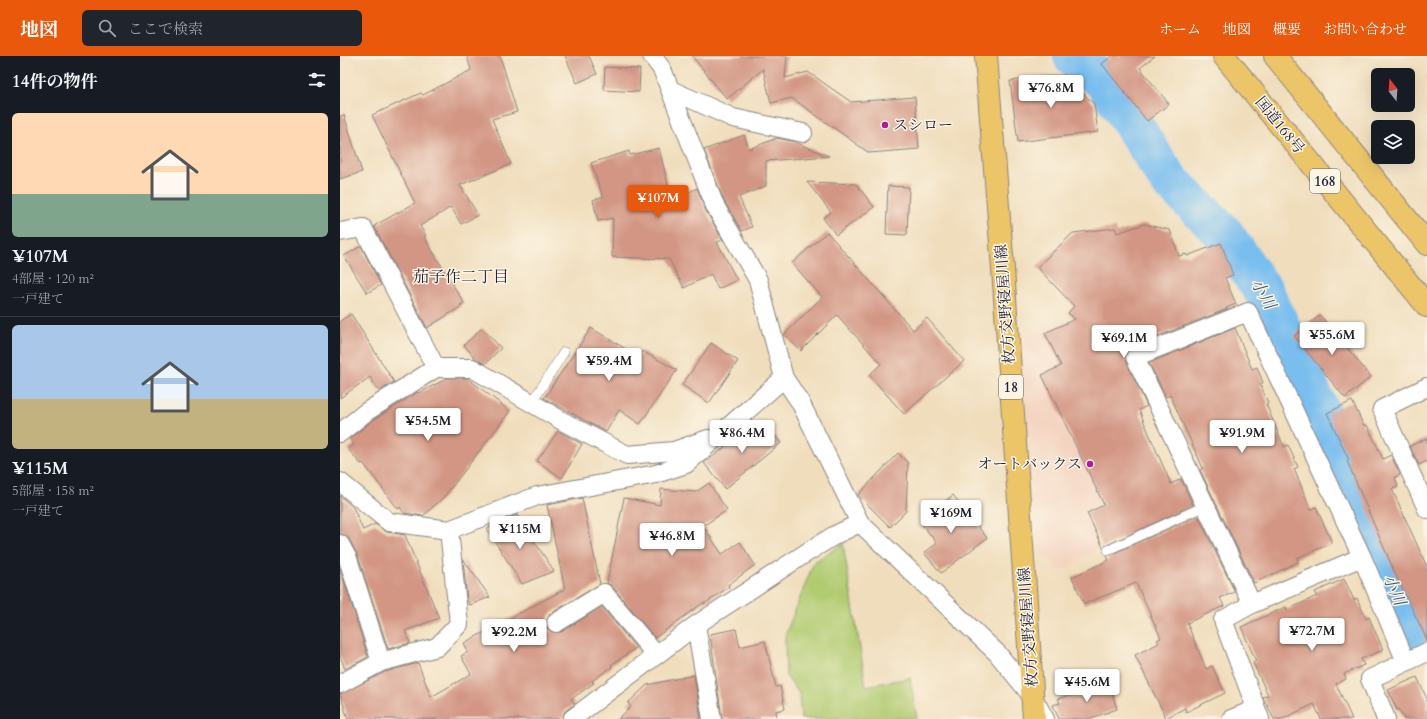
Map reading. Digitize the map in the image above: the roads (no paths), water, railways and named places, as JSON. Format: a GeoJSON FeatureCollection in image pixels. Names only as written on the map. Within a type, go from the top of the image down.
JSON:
{"type":"FeatureCollection","features":[{"type":"Feature","properties":{"kind":"main road","name":"枚方交野寝屋川線"},"geometry":{"type":"LineString","coordinates":[[986,56],[1003,268],[1034,719]]}},
{"type":"Feature","properties":{"kind":"main road","name":"国道168号"},"geometry":{"type":"LineString","coordinates":[[1224,56],[1427,306]]}},
{"type":"Feature","properties":{"kind":"main road","name":"168"},"geometry":{"type":"LineString","coordinates":[[1274,56],[1427,244]]}},
{"type":"Feature","properties":{"kind":"street"},"geometry":{"type":"LineString","coordinates":[[652,56],[662,69],[671,90],[715,206],[758,280],[784,378],[800,402],[860,523],[997,653],[1032,696],[1045,719]]}},
{"type":"Feature","properties":{"kind":"street"},"geometry":{"type":"LineString","coordinates":[[671,90],[733,118],[803,133]]}},
{"type":"Feature","properties":{"kind":"street"},"geometry":{"type":"LineString","coordinates":[[340,232],[364,228],[436,368]]}},
{"type":"Feature","properties":{"kind":"street"},"geometry":{"type":"LineString","coordinates":[[1252,604],[1135,357],[1248,312],[1362,557],[1406,662]]}},
{"type":"Feature","properties":{"kind":"street"},"geometry":{"type":"LineString","coordinates":[[340,433],[366,412],[436,368],[472,368],[531,404],[627,455],[674,451],[717,436]]}},
{"type":"Feature","properties":{"kind":"street"},"geometry":{"type":"LineString","coordinates":[[340,482],[389,522],[449,530],[537,496],[656,474],[686,464],[784,378]]}},
{"type":"Feature","properties":{"kind":"street"},"geometry":{"type":"LineString","coordinates":[[1427,387],[1382,409],[1427,509]]}},
{"type":"Feature","properties":{"kind":"street"},"geometry":{"type":"LineString","coordinates":[[572,719],[696,625],[806,553],[835,535],[860,523]]}},
{"type":"Feature","properties":{"kind":"street"},"geometry":{"type":"LineString","coordinates":[[340,684],[381,662],[437,647],[459,624],[449,530]]}},
{"type":"Feature","properties":{"kind":"street"},"geometry":{"type":"LineString","coordinates":[[340,544],[348,559],[381,662]]}},
{"type":"Feature","properties":{"kind":"street"},"geometry":{"type":"LineString","coordinates":[[1231,719],[1258,714],[1223,620],[1252,604],[1362,557]]}},
{"type":"Feature","properties":{"kind":"street"},"geometry":{"type":"LineString","coordinates":[[556,624],[604,594],[656,655]]}},
{"type":"Feature","properties":{"kind":"street"},"geometry":{"type":"LineString","coordinates":[[696,625],[712,719]]}},
{"type":"Feature","properties":{"kind":"street"},"geometry":{"type":"LineString","coordinates":[[1386,719],[1370,679],[1427,652]]}},
{"type":"Feature","properties":{"kind":"lane"},"geometry":{"type":"LineString","coordinates":[[531,404],[564,352]]}},
{"type":"Feature","properties":{"kind":"lane"},"geometry":{"type":"LineString","coordinates":[[1108,550],[1205,506]]}},
{"type":"Feature","properties":{"kind":"waterway","name":"小川"},"geometry":{"type":"LineString","coordinates":[[1073,56],[1106,83],[1168,179],[1225,235],[1264,292],[1320,411],[1388,577],[1417,640]]}},
{"type":"Feature","properties":{"kind":"place","name":"スシロー"},"geometry":{"type":"Point","coordinates":[885,125]}},
{"type":"Feature","properties":{"kind":"place","name":"オートバックス"},"geometry":{"type":"Point","coordinates":[1090,464]}},
{"type":"Feature","properties":{"kind":"district","name":"茄子作二丁目"},"geometry":{"type":"Point","coordinates":[461,277]}}]}
